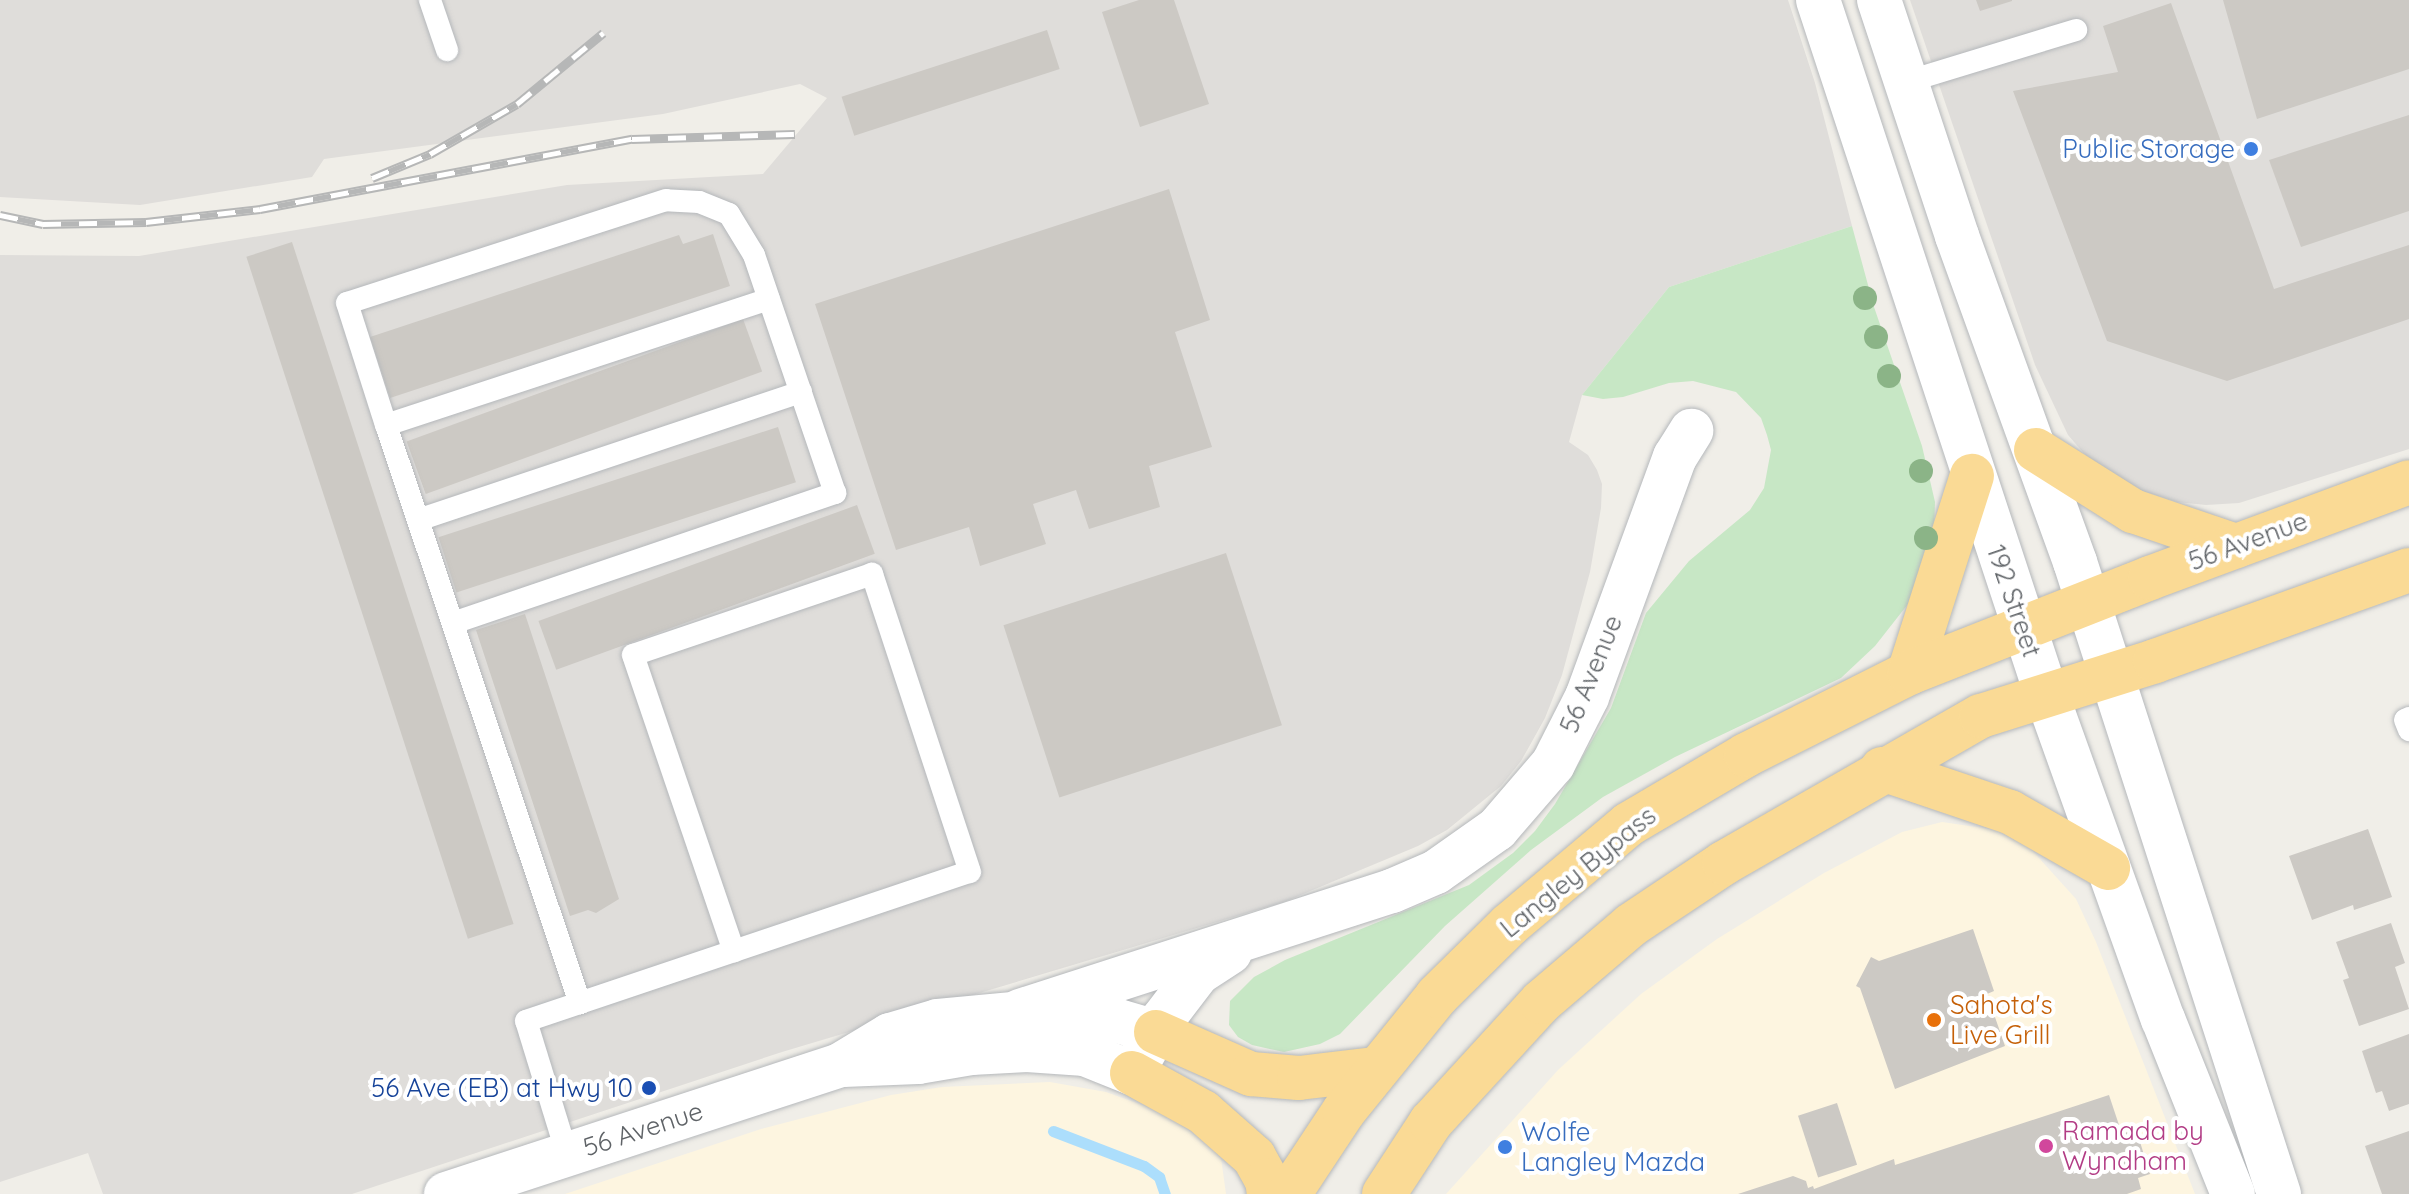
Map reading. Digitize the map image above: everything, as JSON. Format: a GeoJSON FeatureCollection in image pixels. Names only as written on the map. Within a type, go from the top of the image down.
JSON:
{"type":"FeatureCollection","features":[{"type":"Feature","properties":{"kind":"highway"},"geometry":{"type":"LineString","coordinates":[[2036,450],[2133,511],[2236,546]]}},
{"type":"Feature","properties":{"kind":"highway"},"geometry":{"type":"LineString","coordinates":[[1909,673],[1972,476]]}},
{"type":"Feature","properties":{"kind":"highway","name":"56 Avenue"},"geometry":{"type":"LineString","coordinates":[[2088,602],[2409,482]]}},
{"type":"Feature","properties":{"kind":"highway"},"geometry":{"type":"LineString","coordinates":[[1384,1194],[1431,1122],[1541,1002],[1620,934],[1724,863],[1882,769],[1981,716],[2155,661],[2409,570]]}},
{"type":"Feature","properties":{"kind":"highway","name":"Langley Bypass"},"geometry":{"type":"LineString","coordinates":[[1289,1194],[1376,1069],[1437,996],[1509,925],[1629,824],[1746,755],[1909,673],[2088,602]]}},
{"type":"Feature","properties":{"kind":"highway"},"geometry":{"type":"LineString","coordinates":[[1882,769],[2010,812],[2108,868]]}},
{"type":"Feature","properties":{"kind":"highway"},"geometry":{"type":"LineString","coordinates":[[1156,1032],[1251,1074],[1299,1078],[1376,1069]]}},
{"type":"Feature","properties":{"kind":"highway"},"geometry":{"type":"LineString","coordinates":[[1132,1073],[1203,1112],[1254,1157],[1267,1180],[1269,1194]]}},
{"type":"Feature","properties":{"kind":"main road","name":"192 Street"},"geometry":{"type":"LineString","coordinates":[[1818,0],[1972,476],[2046,693],[2163,1019],[2233,1194]]}},
{"type":"Feature","properties":{"kind":"main road"},"geometry":{"type":"LineString","coordinates":[[1879,0],[1957,236],[2088,602],[2279,1194]]}},
{"type":"Feature","properties":{"kind":"main road","name":"56 Avenue"},"geometry":{"type":"LineString","coordinates":[[1018,1012],[1392,891],[1436,872],[1497,829],[1529,796],[1553,764],[1587,697],[1675,457],[1691,431]]}},
{"type":"Feature","properties":{"kind":"main road","name":"56 Avenue"},"geometry":{"type":"LineString","coordinates":[[840,1065],[918,1062],[971,1053],[1027,1050],[1085,1054],[1132,1073],[1156,1032],[1198,973],[1252,938]]}},
{"type":"Feature","properties":{"kind":"main road","name":"56 Avenue"},"geometry":{"type":"LineString","coordinates":[[446,1194],[840,1065],[902,1031],[938,1021],[1018,1012],[1085,1015],[1156,1032]]}},
{"type":"Feature","properties":{"kind":"lane"},"geometry":{"type":"LineString","coordinates":[[430,0],[447,50]]}},
{"type":"Feature","properties":{"kind":"lane"},"geometry":{"type":"LineString","coordinates":[[1906,82],[2076,30]]}},
{"type":"Feature","properties":{"kind":"lane"},"geometry":{"type":"LineString","coordinates":[[453,623],[835,493],[754,255],[729,214],[699,202],[666,200],[347,303],[386,425],[580,1003]]}},
{"type":"Feature","properties":{"kind":"lane"},"geometry":{"type":"LineString","coordinates":[[386,425],[769,299]]}},
{"type":"Feature","properties":{"kind":"lane"},"geometry":{"type":"LineString","coordinates":[[418,520],[801,392]]}},
{"type":"Feature","properties":{"kind":"lane"},"geometry":{"type":"LineString","coordinates":[[567,1154],[526,1021],[970,872],[872,574],[633,655],[734,951]]}},
{"type":"Feature","properties":{"kind":"lane"},"geometry":{"type":"LineString","coordinates":[[2409,718],[2405,720],[2409,730]]}},
{"type":"Feature","properties":{"kind":"shaded area"},"geometry":{"type":"Polygon","coordinates":[[[0,0],[1788,0],[1815,83],[1852,226],[1669,287],[1582,395],[1569,442],[1588,455],[1597,470],[1602,484],[1601,508],[1590,572],[1562,675],[1545,718],[1521,761],[1501,786],[1447,830],[1418,846],[1284,902],[782,1052],[352,1194],[103,1194],[88,1153],[0,1182],[0,255],[139,256],[567,185],[763,174],[827,98],[800,84],[663,114],[324,159],[312,177],[140,205],[0,197],[0,0]]]}},
{"type":"Feature","properties":{"kind":"shaded area"},"geometry":{"type":"Polygon","coordinates":[[[1910,0],[2409,0],[2409,449],[2239,503],[2206,505],[2177,502],[2130,487],[2088,458],[2068,435],[2035,365],[1910,0]]]}},
{"type":"Feature","properties":{"kind":"shaded area"},"geometry":{"type":"Polygon","coordinates":[[[1942,822],[1997,830],[2030,848],[2076,899],[2096,942],[2195,1194],[1446,1194],[1558,1070],[1641,994],[1717,939],[1824,873],[1902,832],[1942,822]]]}},
{"type":"Feature","properties":{"kind":"shaded area"},"geometry":{"type":"Polygon","coordinates":[[[1050,1082],[1106,1092],[1162,1112],[1203,1140],[1221,1158],[1226,1194],[565,1194],[761,1129],[891,1095],[942,1087],[1050,1082]]]}},
{"type":"Feature","properties":{"kind":"green space"},"geometry":{"type":"Polygon","coordinates":[[[1852,226],[1874,307],[1922,446],[1935,502],[1934,531],[1921,581],[1908,604],[1875,646],[1841,678],[1675,757],[1603,797],[1531,850],[1445,926],[1340,1034],[1320,1044],[1284,1052],[1252,1045],[1238,1037],[1229,1025],[1230,1001],[1254,977],[1285,960],[1469,885],[1513,853],[1535,831],[1555,804],[1611,708],[1646,613],[1689,561],[1750,510],[1764,488],[1771,450],[1767,435],[1761,418],[1736,392],[1693,381],[1669,383],[1623,397],[1603,399],[1582,395],[1669,287],[1852,226]]]}},
{"type":"Feature","properties":{"kind":"building"},"geometry":{"type":"Polygon","coordinates":[[[1139,0],[1174,0],[1209,104],[1140,127],[1102,12],[1139,0]]]}},
{"type":"Feature","properties":{"kind":"building"},"geometry":{"type":"Polygon","coordinates":[[[1976,0],[2012,0],[2012,1],[1980,11],[1976,0]]]}},
{"type":"Feature","properties":{"kind":"building"},"geometry":{"type":"Polygon","coordinates":[[[2223,0],[2409,0],[2409,69],[2257,119],[2223,0]]]}},
{"type":"Feature","properties":{"kind":"building"},"geometry":{"type":"Polygon","coordinates":[[[2171,3],[2274,289],[2409,245],[2409,319],[2227,381],[2107,341],[2013,91],[2118,72],[2103,26],[2171,3]]]}},
{"type":"Feature","properties":{"kind":"building"},"geometry":{"type":"Polygon","coordinates":[[[1047,30],[1060,69],[854,136],[842,97],[1047,30]]]}},
{"type":"Feature","properties":{"kind":"building"},"geometry":{"type":"Polygon","coordinates":[[[2409,115],[2409,211],[2301,247],[2269,160],[2409,115]]]}},
{"type":"Feature","properties":{"kind":"building"},"geometry":{"type":"Polygon","coordinates":[[[1169,189],[1210,320],[1175,332],[1212,447],[1149,466],[1160,507],[1089,529],[1076,490],[1033,504],[1046,544],[980,566],[969,527],[896,550],[815,304],[1169,189]]]}},
{"type":"Feature","properties":{"kind":"building"},"geometry":{"type":"Polygon","coordinates":[[[713,234],[730,286],[390,398],[370,337],[679,235],[683,244],[713,234]]]}},
{"type":"Feature","properties":{"kind":"building"},"geometry":{"type":"Polygon","coordinates":[[[292,242],[514,924],[468,939],[246,257],[292,242]]]}},
{"type":"Feature","properties":{"kind":"building"},"geometry":{"type":"Polygon","coordinates":[[[743,319],[762,372],[426,494],[407,441],[743,319]]]}},
{"type":"Feature","properties":{"kind":"building"},"geometry":{"type":"Polygon","coordinates":[[[778,427],[796,482],[456,592],[438,537],[778,427]]]}},
{"type":"Feature","properties":{"kind":"building"},"geometry":{"type":"Polygon","coordinates":[[[857,505],[875,554],[556,670],[538,621],[857,505]]]}},
{"type":"Feature","properties":{"kind":"building"},"geometry":{"type":"Polygon","coordinates":[[[1226,553],[1282,725],[1059,797],[1003,625],[1226,553]]]}},
{"type":"Feature","properties":{"kind":"building"},"geometry":{"type":"Polygon","coordinates":[[[525,614],[619,899],[596,913],[588,910],[570,916],[476,630],[525,614]]]}},
{"type":"Feature","properties":{"kind":"building"},"geometry":{"type":"Polygon","coordinates":[[[2368,829],[2392,897],[2354,910],[2353,905],[2312,920],[2289,856],[2368,829]]]}},
{"type":"Feature","properties":{"kind":"building"},"geometry":{"type":"Polygon","coordinates":[[[2391,923],[2405,963],[2395,967],[2409,1009],[2359,1026],[2343,980],[2349,978],[2336,942],[2391,923]]]}},
{"type":"Feature","properties":{"kind":"building","name":"Sahota's Live Grill"},"geometry":{"type":"Polygon","coordinates":[[[1973,929],[1994,991],[1987,994],[2005,1046],[1895,1089],[1860,988],[1856,986],[1871,957],[1879,961],[1973,929]]]}},
{"type":"Feature","properties":{"kind":"building"},"geometry":{"type":"Polygon","coordinates":[[[2409,1034],[2409,1104],[2389,1111],[2382,1091],[2376,1093],[2362,1051],[2409,1034]]]}},
{"type":"Feature","properties":{"kind":"building","name":"Ramada by Wyndham"},"geometry":{"type":"Polygon","coordinates":[[[2109,1095],[2122,1134],[2136,1129],[2150,1174],[2138,1178],[2141,1189],[2127,1194],[1738,1194],[1793,1176],[1806,1181],[1808,1188],[1813,1186],[1814,1189],[1894,1159],[1895,1165],[2109,1095]]]}},
{"type":"Feature","properties":{"kind":"building"},"geometry":{"type":"Polygon","coordinates":[[[1837,1103],[1857,1165],[1818,1177],[1798,1116],[1837,1103]]]}},
{"type":"Feature","properties":{"kind":"building"},"geometry":{"type":"Polygon","coordinates":[[[2409,1131],[2409,1194],[2382,1194],[2365,1146],[2409,1131]]]}},
{"type":"Feature","properties":{"kind":"waterway"},"geometry":{"type":"LineString","coordinates":[[1053,1131],[1144,1166],[1159,1177],[1165,1194]]}},
{"type":"Feature","properties":{"kind":"railway"},"geometry":{"type":"LineString","coordinates":[[372,178],[430,154],[517,104],[603,33]]}},
{"type":"Feature","properties":{"kind":"railway"},"geometry":{"type":"LineString","coordinates":[[0,215],[43,224],[146,222],[260,209],[632,139],[795,134]]}},
{"type":"Feature","properties":{"kind":"place","name":"Public Storage"},"geometry":{"type":"Point","coordinates":[2251,149]}},
{"type":"Feature","properties":{"kind":"place","name":"Sahota's Live Grill"},"geometry":{"type":"Point","coordinates":[1934,1020]}},
{"type":"Feature","properties":{"kind":"place","name":"56 Ave (EB) at Hwy 10"},"geometry":{"type":"Point","coordinates":[649,1088]}},
{"type":"Feature","properties":{"kind":"place","name":"Ramada by Wyndham"},"geometry":{"type":"Point","coordinates":[2046,1146]}},
{"type":"Feature","properties":{"kind":"place","name":"Wolfe Langley Mazda"},"geometry":{"type":"Point","coordinates":[1505,1147]}}]}
